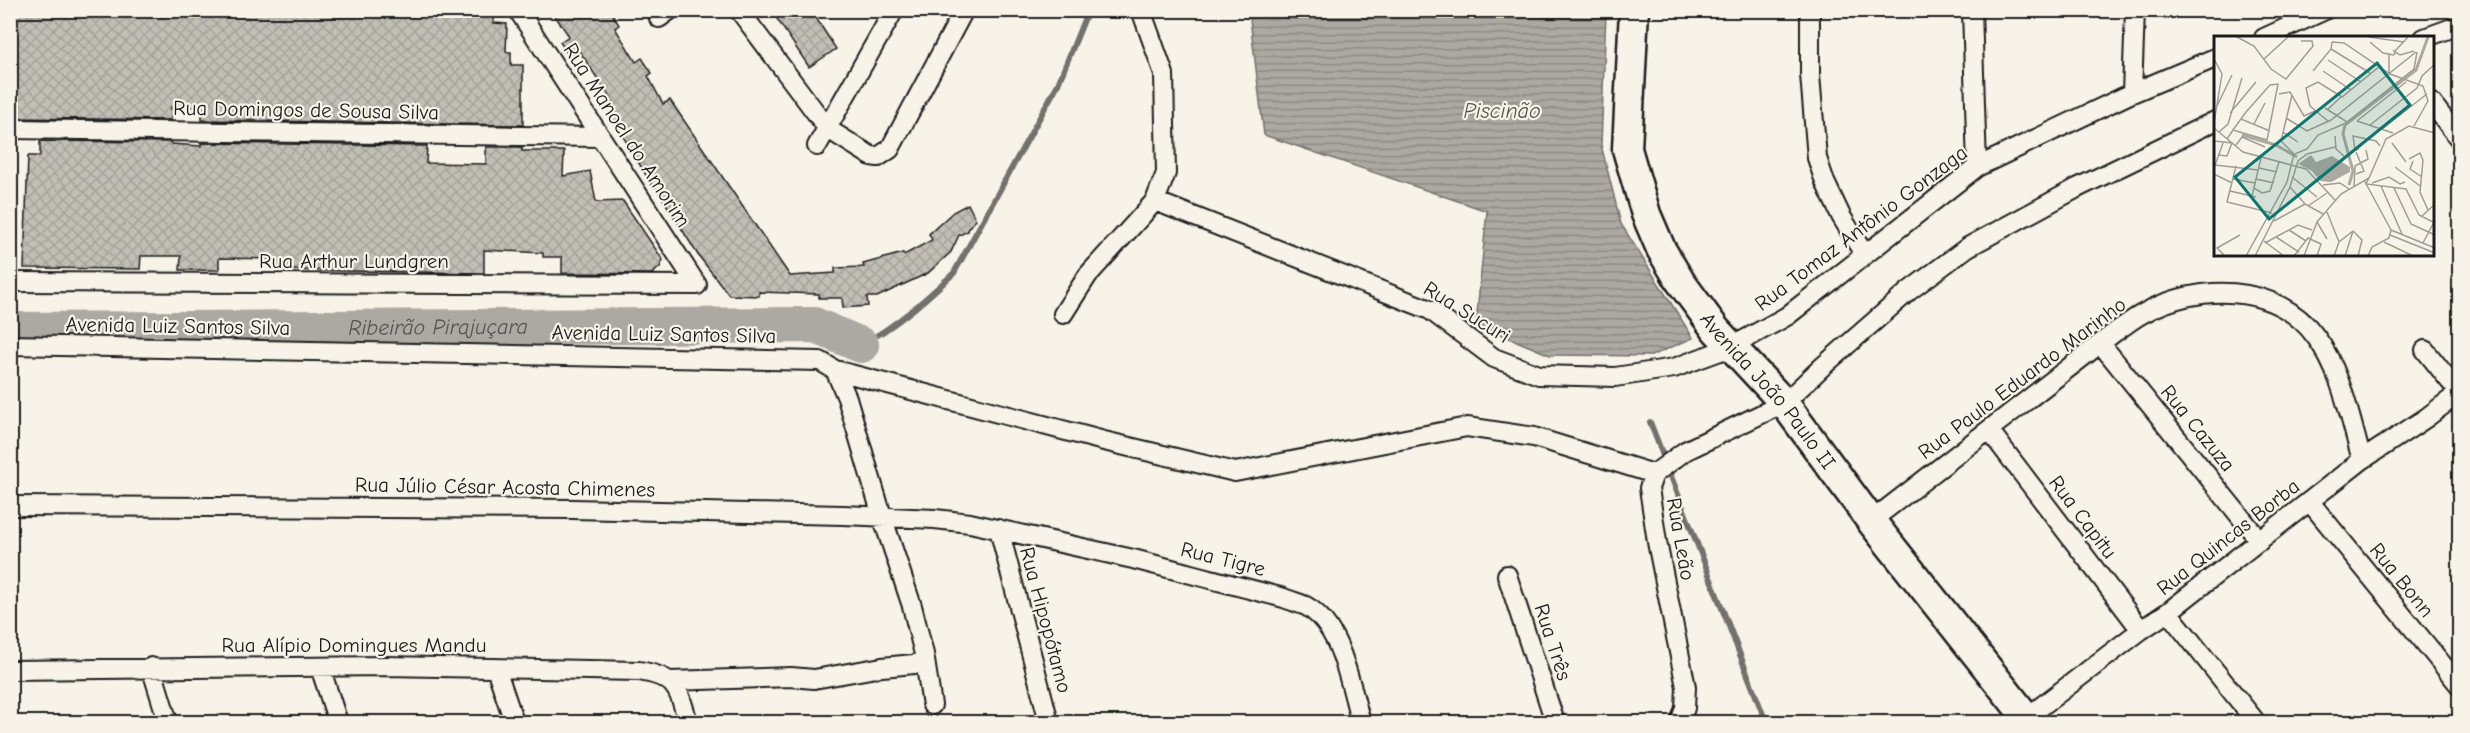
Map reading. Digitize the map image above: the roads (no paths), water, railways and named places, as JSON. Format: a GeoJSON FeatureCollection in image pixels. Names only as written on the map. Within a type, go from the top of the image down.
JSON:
{"type":"FeatureCollection","features":[{"type":"Feature","properties":{"kind":"main road","name":"Avenida João Paulo II"},"geometry":{"type":"LineString","coordinates":[[1634,10],[1627,149],[1646,214],[1661,249],[1700,309],[1737,354],[1778,396],[1871,521],[2028,720]]}},
{"type":"Feature","properties":{"kind":"street","name":"Rua Manoel do Amorim"},"geometry":{"type":"LineString","coordinates":[[518,10],[697,285]]}},
{"type":"Feature","properties":{"kind":"street"},"geometry":{"type":"LineString","coordinates":[[739,10],[828,129],[871,156],[878,157],[890,149],[964,10]]}},
{"type":"Feature","properties":{"kind":"street"},"geometry":{"type":"LineString","coordinates":[[817,146],[894,10]]}},
{"type":"Feature","properties":{"kind":"street"},"geometry":{"type":"LineString","coordinates":[[1063,315],[1088,275],[1155,201],[1166,173],[1164,74],[1141,10]]}},
{"type":"Feature","properties":{"kind":"street"},"geometry":{"type":"LineString","coordinates":[[1810,10],[1810,75],[1817,158],[1837,208],[1864,254]]}},
{"type":"Feature","properties":{"kind":"street"},"geometry":{"type":"LineString","coordinates":[[1972,10],[1977,167]]}},
{"type":"Feature","properties":{"kind":"street"},"geometry":{"type":"LineString","coordinates":[[2132,93],[2135,10]]}},
{"type":"Feature","properties":{"kind":"street"},"geometry":{"type":"LineString","coordinates":[[2268,36],[2325,10]]}},
{"type":"Feature","properties":{"kind":"street"},"geometry":{"type":"LineString","coordinates":[[2429,36],[2460,24]]}},
{"type":"Feature","properties":{"kind":"street","name":"Rua Tomaz Antônio Gonzaga"},"geometry":{"type":"LineString","coordinates":[[1737,354],[1977,167],[2132,93],[2214,58]]}},
{"type":"Feature","properties":{"kind":"street"},"geometry":{"type":"LineString","coordinates":[[2434,104],[2460,140]]}},
{"type":"Feature","properties":{"kind":"street","name":"Rua Leão"},"geometry":{"type":"LineString","coordinates":[[1680,723],[1685,708],[1686,687],[1649,488],[1654,474],[1685,451],[1778,396],[1822,366],[1910,291],[1968,247],[2077,188],[2214,121]]}},
{"type":"Feature","properties":{"kind":"street","name":"Rua Domingos de Sousa Silva"},"geometry":{"type":"LineString","coordinates":[[10,129],[601,137]]}},
{"type":"Feature","properties":{"kind":"street","name":"Rua Sucuri"},"geometry":{"type":"LineString","coordinates":[[1155,201],[1430,310],[1494,358],[1539,375],[1615,377],[1674,368],[1737,354]]}},
{"type":"Feature","properties":{"kind":"street","name":"Rua Arthur Lundgren"},"geometry":{"type":"LineString","coordinates":[[10,282],[697,285]]}},
{"type":"Feature","properties":{"kind":"street","name":"Rua Paulo Eduardo Marinho"},"geometry":{"type":"LineString","coordinates":[[1871,521],[2143,314],[2182,299],[2222,291],[2248,294],[2279,304],[2303,321],[2316,337],[2342,388],[2362,460]]}},
{"type":"Feature","properties":{"kind":"street","name":"Rua Cazuza"},"geometry":{"type":"LineString","coordinates":[[2101,344],[2259,541]]}},
{"type":"Feature","properties":{"kind":"street","name":"Avenida Luiz Santos Silva"},"geometry":{"type":"LineString","coordinates":[[10,345],[809,359],[820,361],[835,370],[1104,441],[1235,472],[1467,427],[1534,437],[1654,474]]}},
{"type":"Feature","properties":{"kind":"street"},"geometry":{"type":"LineString","coordinates":[[2425,350],[2459,393]]}},
{"type":"Feature","properties":{"kind":"street"},"geometry":{"type":"LineString","coordinates":[[835,370],[847,398],[912,606],[932,705]]}},
{"type":"Feature","properties":{"kind":"street","name":"Rua Quincas Borba"},"geometry":{"type":"LineString","coordinates":[[2028,720],[2140,630],[2168,612],[2362,460],[2426,418],[2459,393]]}},
{"type":"Feature","properties":{"kind":"street","name":"Rua Capitu"},"geometry":{"type":"LineString","coordinates":[[1989,430],[2140,630]]}},
{"type":"Feature","properties":{"kind":"street","name":"Rua Bonn"},"geometry":{"type":"LineString","coordinates":[[2310,502],[2460,686]]}},
{"type":"Feature","properties":{"kind":"street","name":"Rua Júlio César Acosta Chimenes"},"geometry":{"type":"LineString","coordinates":[[10,506],[573,509],[882,516],[970,523],[999,530]]}},
{"type":"Feature","properties":{"kind":"street","name":"Rua Hipopótamo"},"geometry":{"type":"LineString","coordinates":[[999,530],[1049,723]]}},
{"type":"Feature","properties":{"kind":"street","name":"Rua Tigre"},"geometry":{"type":"LineString","coordinates":[[999,530],[1145,562],[1284,598],[1306,606],[1329,626],[1336,640],[1361,723]]}},
{"type":"Feature","properties":{"kind":"street","name":"Rua Três"},"geometry":{"type":"LineString","coordinates":[[1507,575],[1555,723]]}},
{"type":"Feature","properties":{"kind":"street"},"geometry":{"type":"LineString","coordinates":[[2168,612],[2256,723]]}},
{"type":"Feature","properties":{"kind":"street"},"geometry":{"type":"LineString","coordinates":[[688,723],[682,703],[670,681],[791,677],[814,679],[859,673],[882,667],[925,663]]}},
{"type":"Feature","properties":{"kind":"street"},"geometry":{"type":"LineString","coordinates":[[151,667],[168,723]]}},
{"type":"Feature","properties":{"kind":"street","name":"Rua Alípio Domingues Mandu"},"geometry":{"type":"LineString","coordinates":[[10,670],[151,667],[496,668],[639,671],[660,674],[670,681]]}},
{"type":"Feature","properties":{"kind":"street"},"geometry":{"type":"LineString","coordinates":[[320,667],[339,723]]}},
{"type":"Feature","properties":{"kind":"street"},"geometry":{"type":"LineString","coordinates":[[496,668],[514,723]]}},
{"type":"Feature","properties":{"kind":"water","name":"Piscinão"},"geometry":{"type":"Polygon","coordinates":[[[1249,11],[1606,11],[1601,145],[1621,224],[1693,338],[1651,356],[1550,355],[1476,324],[1487,211],[1264,135],[1249,11]]]}},
{"type":"Feature","properties":{"kind":"waterway"},"geometry":{"type":"LineString","coordinates":[[861,345],[898,321],[954,273],[1058,84],[1088,10]]}},
{"type":"Feature","properties":{"kind":"waterway","name":"Ribeirão Pirajuçara"},"geometry":{"type":"LineString","coordinates":[[10,330],[814,325],[861,345]]}},
{"type":"Feature","properties":{"kind":"waterway"},"geometry":{"type":"LineString","coordinates":[[1650,422],[1766,722]]}}]}
